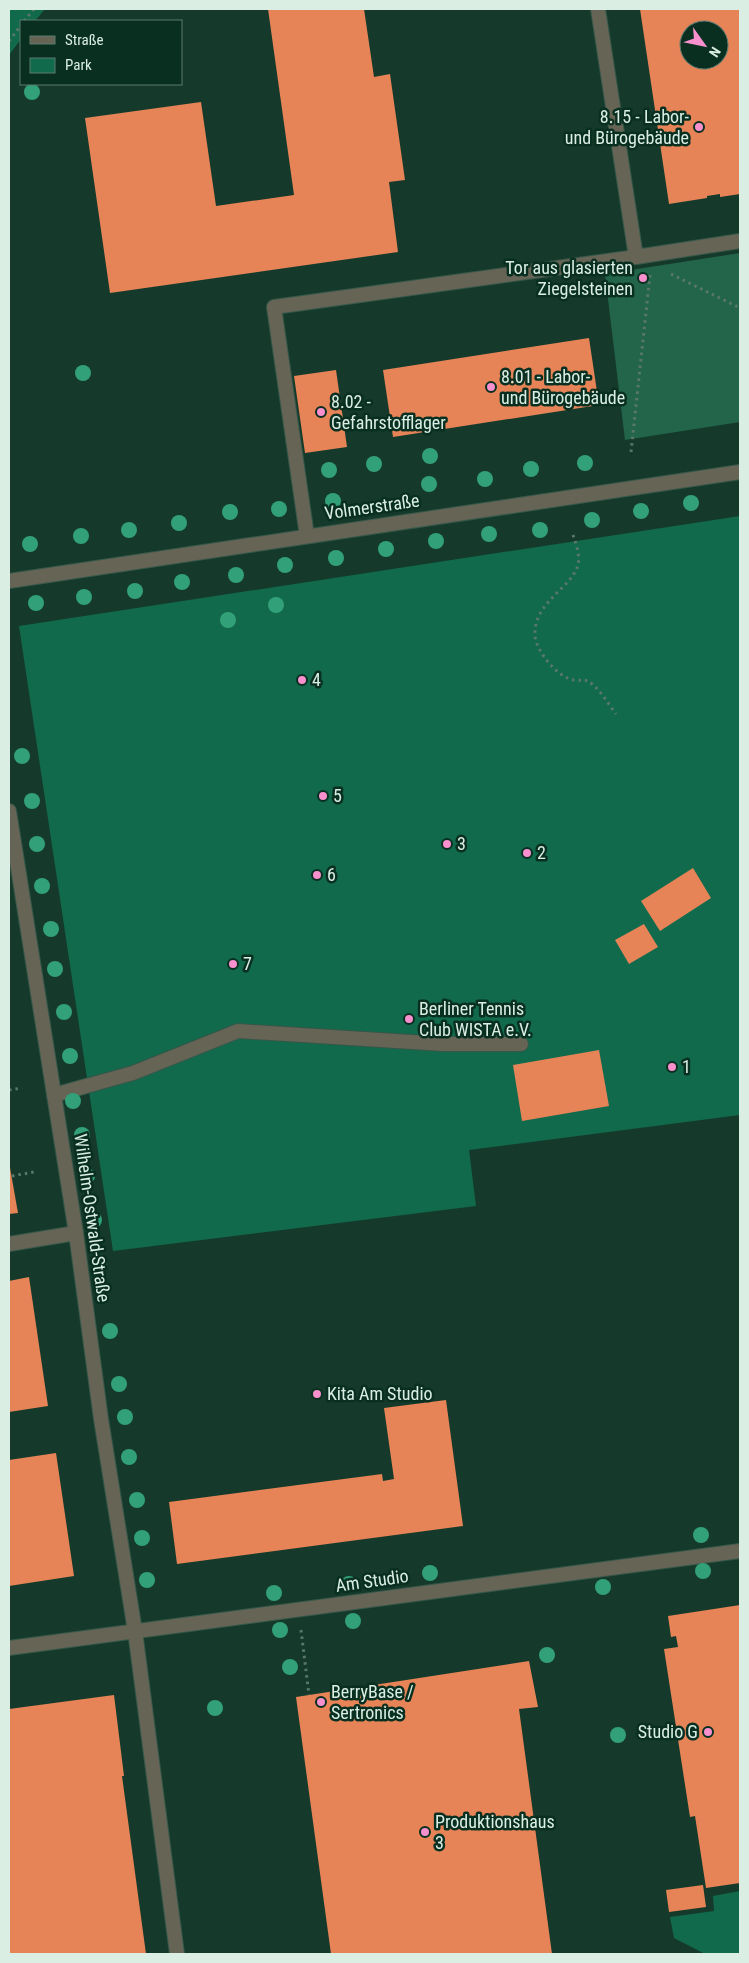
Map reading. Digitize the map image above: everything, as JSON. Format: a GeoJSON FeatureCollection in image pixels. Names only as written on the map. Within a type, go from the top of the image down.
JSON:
{"type":"FeatureCollection","features":[{"type":"Feature","properties":{"kind":"street"},"geometry":{"type":"LineString","coordinates":[[598,9],[636,257]]}},
{"type":"Feature","properties":{"kind":"street"},"geometry":{"type":"LineString","coordinates":[[307,536],[274,307],[740,241]]}},
{"type":"Feature","properties":{"kind":"street","name":"Volmerstraße"},"geometry":{"type":"LineString","coordinates":[[9,581],[740,472]]}},
{"type":"Feature","properties":{"kind":"street","name":"Wilhelm-Ostwald-Straße"},"geometry":{"type":"LineString","coordinates":[[9,811],[76,1233],[102,1419],[135,1631],[177,1954]]}},
{"type":"Feature","properties":{"kind":"street"},"geometry":{"type":"LineString","coordinates":[[54,1095],[133,1073],[238,1031],[443,1044],[521,1044]]}},
{"type":"Feature","properties":{"kind":"street"},"geometry":{"type":"LineString","coordinates":[[9,1244],[76,1233]]}},
{"type":"Feature","properties":{"kind":"street","name":"Am Studio"},"geometry":{"type":"LineString","coordinates":[[9,1648],[740,1551]]}},
{"type":"Feature","properties":{"kind":"path"},"geometry":{"type":"LineString","coordinates":[[25,20],[34,9]]}},
{"type":"Feature","properties":{"kind":"path"},"geometry":{"type":"LineString","coordinates":[[9,41],[20,26]]}},
{"type":"Feature","properties":{"kind":"path"},"geometry":{"type":"LineString","coordinates":[[631,452],[651,264],[636,257]]}},
{"type":"Feature","properties":{"kind":"path"},"geometry":{"type":"LineString","coordinates":[[669,273],[740,308]]}},
{"type":"Feature","properties":{"kind":"path"},"geometry":{"type":"LineString","coordinates":[[573,534],[579,552],[578,564],[574,572],[551,597],[542,611],[536,625],[535,637],[540,651],[552,666],[574,680],[584,679],[593,684],[616,714]]}},
{"type":"Feature","properties":{"kind":"path"},"geometry":{"type":"LineString","coordinates":[[9,1090],[22,1088]]}},
{"type":"Feature","properties":{"kind":"path"},"geometry":{"type":"LineString","coordinates":[[12,1176],[34,1172]]}},
{"type":"Feature","properties":{"kind":"path"},"geometry":{"type":"LineString","coordinates":[[298,1610],[309,1695]]}},
{"type":"Feature","properties":{"kind":"green space"},"geometry":{"type":"Polygon","coordinates":[[[9,9],[45,9],[36,20],[20,20],[20,40],[9,55],[9,9]]]}},
{"type":"Feature","properties":{"kind":"green space"},"geometry":{"type":"Polygon","coordinates":[[[740,253],[740,422],[625,440],[605,274],[740,253]]]}},
{"type":"Feature","properties":{"kind":"green space","name":"Berliner Tennis Club WISTA e.V."},"geometry":{"type":"Polygon","coordinates":[[[740,516],[740,1115],[469,1150],[476,1206],[113,1251],[19,626],[740,516]]]}},
{"type":"Feature","properties":{"kind":"green space"},"geometry":{"type":"Polygon","coordinates":[[[740,1891],[740,1954],[705,1954],[674,1938],[670,1917],[714,1911],[713,1896],[740,1891]]]}},
{"type":"Feature","properties":{"kind":"building"},"geometry":{"type":"Polygon","coordinates":[[[268,9],[364,9],[374,77],[390,74],[405,180],[389,182],[398,252],[110,293],[85,118],[201,102],[216,206],[294,195],[268,9]]]}},
{"type":"Feature","properties":{"kind":"building","name":"8.15 - Labor- und Bürogebäude"},"geometry":{"type":"Polygon","coordinates":[[[640,9],[740,9],[740,194],[720,197],[720,194],[707,196],[707,198],[669,204],[640,9]]]}},
{"type":"Feature","properties":{"kind":"building","name":"8.01 - Labor- und Bürogebäude"},"geometry":{"type":"Polygon","coordinates":[[[589,338],[599,405],[393,437],[383,370],[589,338]]]}},
{"type":"Feature","properties":{"kind":"building","name":"8.02 - Gefahrstofflager"},"geometry":{"type":"Polygon","coordinates":[[[336,370],[347,447],[305,453],[294,376],[336,370]]]}},
{"type":"Feature","properties":{"kind":"building"},"geometry":{"type":"Polygon","coordinates":[[[693,868],[711,898],[660,931],[641,901],[693,868]]]}},
{"type":"Feature","properties":{"kind":"building"},"geometry":{"type":"Polygon","coordinates":[[[644,924],[658,947],[629,964],[615,940],[644,924]]]}},
{"type":"Feature","properties":{"kind":"building"},"geometry":{"type":"Polygon","coordinates":[[[599,1050],[609,1106],[522,1121],[513,1065],[599,1050]]]}},
{"type":"Feature","properties":{"kind":"building"},"geometry":{"type":"Polygon","coordinates":[[[9,1162],[18,1213],[9,1214],[9,1162]]]}},
{"type":"Feature","properties":{"kind":"building"},"geometry":{"type":"Polygon","coordinates":[[[29,1277],[48,1406],[9,1412],[9,1281],[29,1277]]]}},
{"type":"Feature","properties":{"kind":"building"},"geometry":{"type":"Polygon","coordinates":[[[446,1400],[463,1526],[177,1564],[169,1502],[382,1474],[383,1481],[394,1479],[384,1408],[446,1400]]]}},
{"type":"Feature","properties":{"kind":"building"},"geometry":{"type":"Polygon","coordinates":[[[56,1453],[74,1576],[9,1586],[9,1460],[56,1453]]]}},
{"type":"Feature","properties":{"kind":"building","name":"Studio G"},"geometry":{"type":"Polygon","coordinates":[[[740,1605],[740,1883],[706,1888],[695,1816],[690,1817],[664,1649],[678,1647],[676,1636],[671,1637],[668,1616],[740,1605]]]}},
{"type":"Feature","properties":{"kind":"building","name":"Produktionshaus 3"},"geometry":{"type":"Polygon","coordinates":[[[529,1661],[538,1707],[519,1709],[552,1954],[331,1954],[296,1697],[529,1661]]]}},
{"type":"Feature","properties":{"kind":"building"},"geometry":{"type":"Polygon","coordinates":[[[114,1695],[124,1776],[122,1776],[146,1954],[9,1954],[9,1709],[114,1695]]]}},
{"type":"Feature","properties":{"kind":"building"},"geometry":{"type":"Polygon","coordinates":[[[703,1885],[706,1907],[669,1912],[666,1890],[703,1885]]]}},
{"type":"Feature","properties":{"kind":"place","name":"8.15 - Labor- und Bürogebäude"},"geometry":{"type":"Point","coordinates":[699,127]}},
{"type":"Feature","properties":{"kind":"place","name":"Tor aus glasierten Ziegelsteinen"},"geometry":{"type":"Point","coordinates":[643,278]}},
{"type":"Feature","properties":{"kind":"place","name":"8.01 - Labor- und Bürogebäude"},"geometry":{"type":"Point","coordinates":[491,387]}},
{"type":"Feature","properties":{"kind":"place","name":"8.02 - Gefahrstofflager"},"geometry":{"type":"Point","coordinates":[321,412]}},
{"type":"Feature","properties":{"kind":"place","name":"4"},"geometry":{"type":"Point","coordinates":[302,680]}},
{"type":"Feature","properties":{"kind":"place","name":"5"},"geometry":{"type":"Point","coordinates":[323,796]}},
{"type":"Feature","properties":{"kind":"place","name":"3"},"geometry":{"type":"Point","coordinates":[447,844]}},
{"type":"Feature","properties":{"kind":"place","name":"2"},"geometry":{"type":"Point","coordinates":[527,853]}},
{"type":"Feature","properties":{"kind":"place","name":"6"},"geometry":{"type":"Point","coordinates":[317,875]}},
{"type":"Feature","properties":{"kind":"place","name":"7"},"geometry":{"type":"Point","coordinates":[233,964]}},
{"type":"Feature","properties":{"kind":"place","name":"Berliner Tennis Club WISTA e.V."},"geometry":{"type":"Point","coordinates":[409,1019]}},
{"type":"Feature","properties":{"kind":"place","name":"1"},"geometry":{"type":"Point","coordinates":[672,1067]}},
{"type":"Feature","properties":{"kind":"place","name":"Kita Am Studio"},"geometry":{"type":"Point","coordinates":[317,1394]}},
{"type":"Feature","properties":{"kind":"place","name":"BerryBase / Sertronics"},"geometry":{"type":"Point","coordinates":[321,1702]}},
{"type":"Feature","properties":{"kind":"place","name":"Studio G"},"geometry":{"type":"Point","coordinates":[708,1732]}},
{"type":"Feature","properties":{"kind":"place","name":"Produktionshaus 3"},"geometry":{"type":"Point","coordinates":[425,1832]}}]}
